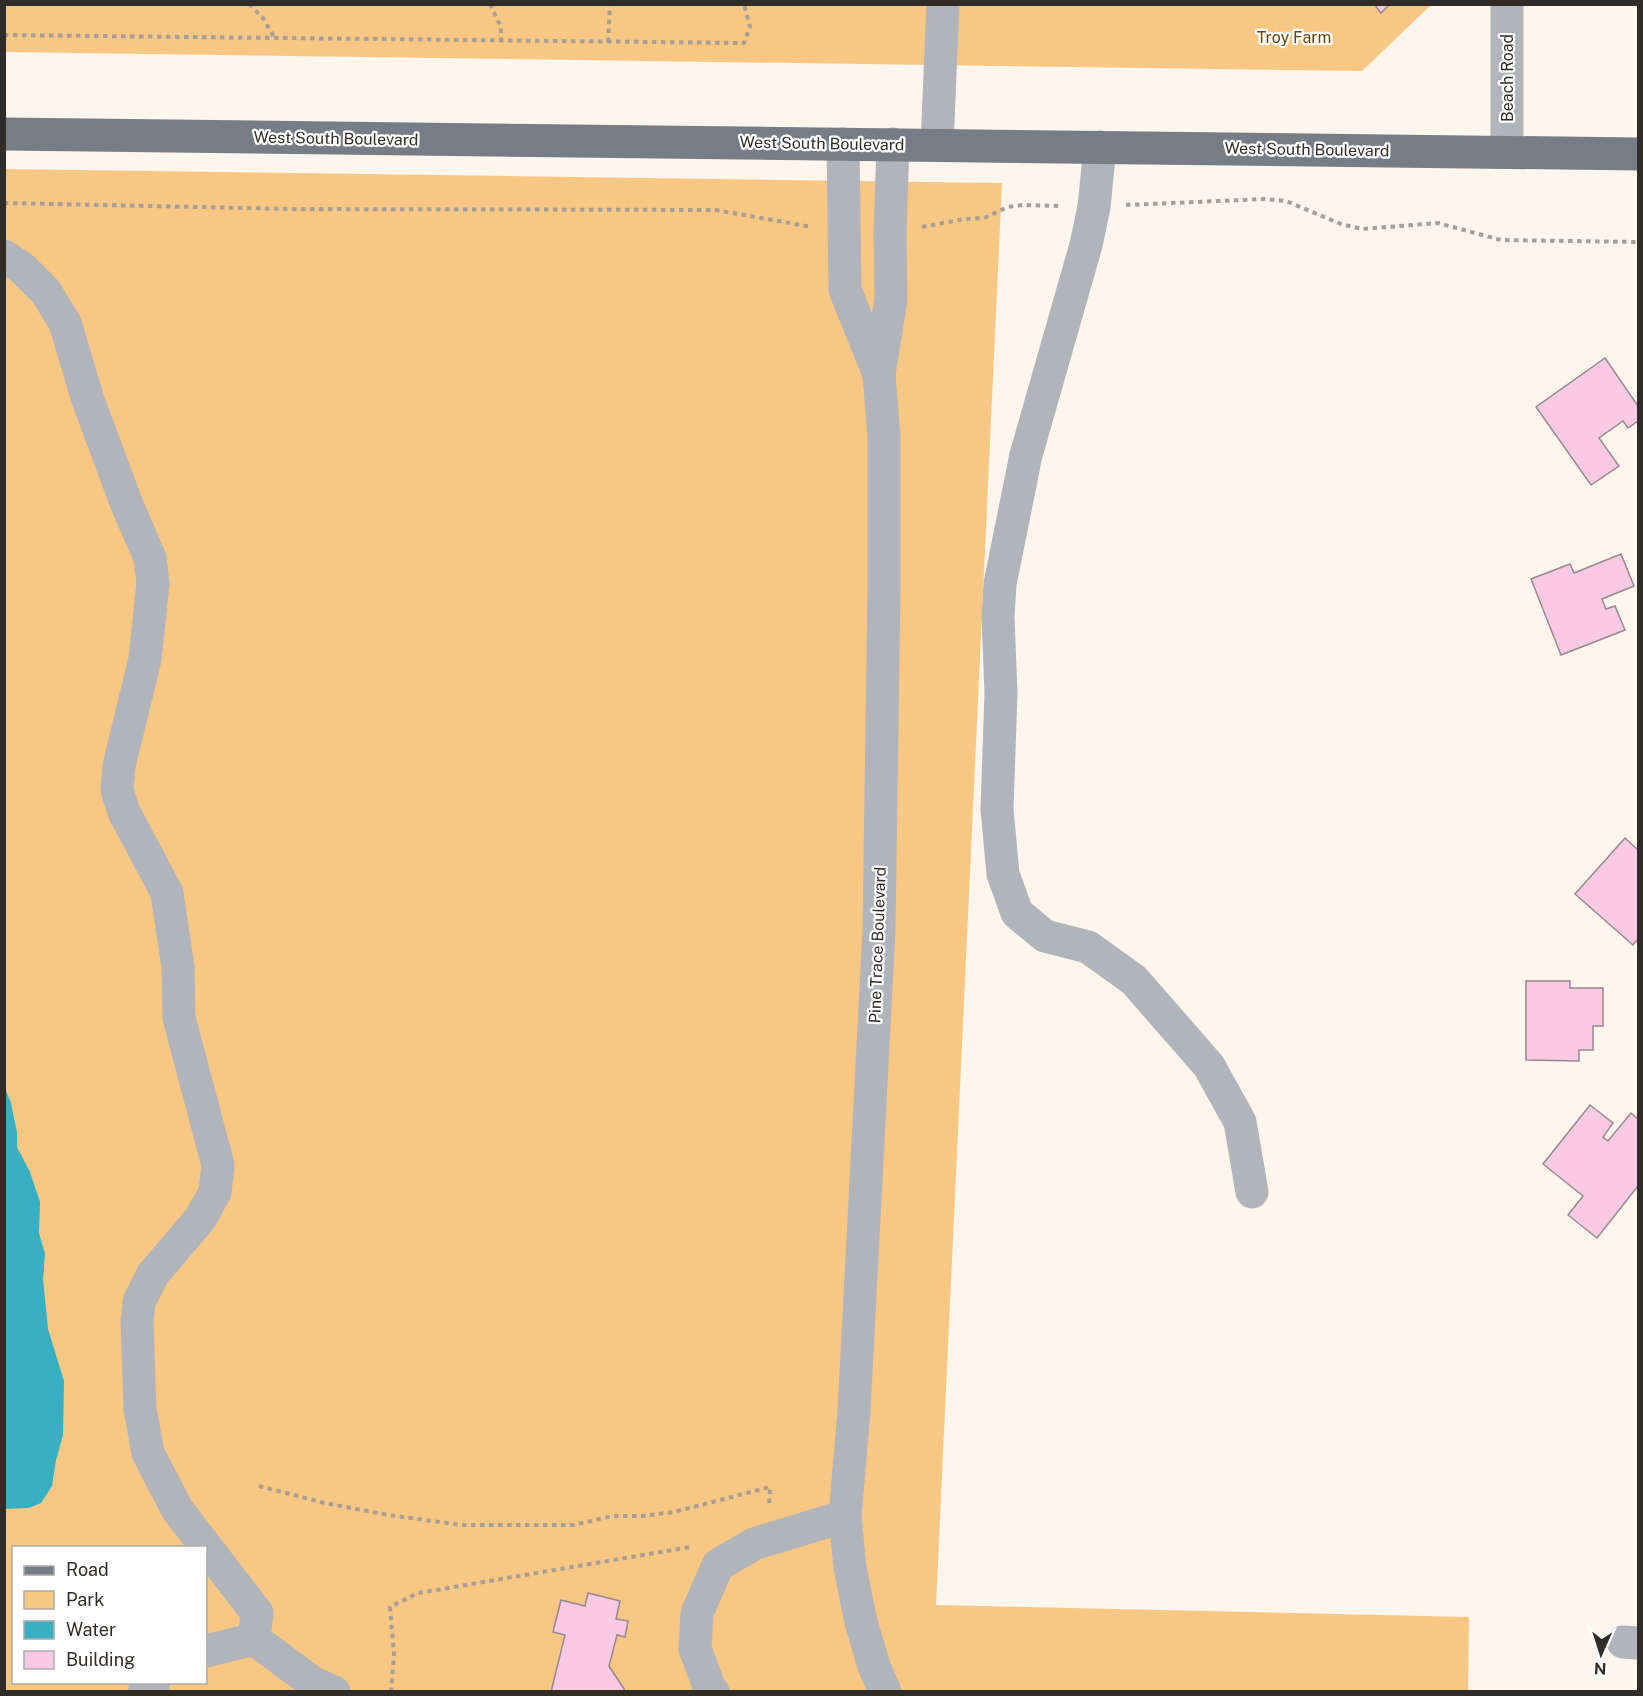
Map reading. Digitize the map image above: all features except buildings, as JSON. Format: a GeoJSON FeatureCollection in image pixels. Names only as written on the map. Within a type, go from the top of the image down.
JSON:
{"type":"FeatureCollection","features":[{"type":"Feature","properties":{"kind":"main road","name":"West South Boulevard"},"geometry":{"type":"LineString","coordinates":[[4,134],[1638,154]]}},
{"type":"Feature","properties":{"kind":"street"},"geometry":{"type":"LineString","coordinates":[[937,145],[943,4]]}},
{"type":"Feature","properties":{"kind":"street","name":"Beach Road"},"geometry":{"type":"LineString","coordinates":[[1508,4],[1508,152]]}},
{"type":"Feature","properties":{"kind":"street","name":"Pine Trace Boulevard"},"geometry":{"type":"LineString","coordinates":[[843,144],[845,290],[879,374]]}},
{"type":"Feature","properties":{"kind":"street","name":"Pine Trace Boulevard"},"geometry":{"type":"LineString","coordinates":[[885,1692],[874,1666],[861,1622],[850,1568],[845,1516],[854,1411],[879,930],[884,437],[879,374],[891,299],[890,234],[893,144]]}},
{"type":"Feature","properties":{"kind":"street"},"geometry":{"type":"LineString","coordinates":[[1100,147],[1094,207],[1083,255],[1026,455],[1000,584],[998,617],[1001,693],[997,809],[1003,874],[1017,913],[1045,936],[1088,948],[1134,980],[1209,1066],[1240,1122],[1252,1192]]}},
{"type":"Feature","properties":{"kind":"street"},"geometry":{"type":"LineString","coordinates":[[4,256],[22,268],[46,292],[65,323],[88,400],[127,505],[150,558],[153,583],[145,659],[118,766],[117,790],[124,812],[167,893],[178,967],[178,1018],[218,1165],[215,1192],[201,1219],[153,1274],[139,1302],[137,1321],[140,1409],[148,1453],[177,1509],[205,1546]]}},
{"type":"Feature","properties":{"kind":"street"},"geometry":{"type":"LineString","coordinates":[[713,1692],[695,1650],[697,1613],[718,1565],[754,1544],[845,1516]]}},
{"type":"Feature","properties":{"kind":"street"},"geometry":{"type":"LineString","coordinates":[[207,1548],[257,1613],[254,1639],[287,1678],[313,1683],[334,1692]]}},
{"type":"Feature","properties":{"kind":"street"},"geometry":{"type":"LineString","coordinates":[[207,1651],[254,1639]]}},
{"type":"Feature","properties":{"kind":"path"},"geometry":{"type":"LineString","coordinates":[[249,4],[263,18],[275,38]]}},
{"type":"Feature","properties":{"kind":"path"},"geometry":{"type":"LineString","coordinates":[[490,4],[501,27],[501,40]]}},
{"type":"Feature","properties":{"kind":"path"},"geometry":{"type":"LineString","coordinates":[[608,42],[610,4]]}},
{"type":"Feature","properties":{"kind":"path"},"geometry":{"type":"LineString","coordinates":[[4,35],[744,43],[750,27],[744,4]]}},
{"type":"Feature","properties":{"kind":"path"},"geometry":{"type":"LineString","coordinates":[[915,229],[964,219],[984,218],[1008,207],[1022,205],[1094,207],[1265,199],[1286,201],[1341,224],[1362,228],[1379,229],[1405,224],[1438,223],[1501,240],[1638,242]]}},
{"type":"Feature","properties":{"kind":"path"},"geometry":{"type":"LineString","coordinates":[[4,203],[293,210],[705,210],[805,225]]}},
{"type":"Feature","properties":{"kind":"path"},"geometry":{"type":"LineString","coordinates":[[259,1486],[325,1503],[388,1515],[462,1525],[574,1525],[612,1516],[642,1516],[674,1512],[770,1487],[768,1517]]}},
{"type":"Feature","properties":{"kind":"path"},"geometry":{"type":"LineString","coordinates":[[391,1692],[394,1654],[390,1607],[418,1593],[659,1553],[700,1544]]}},
{"type":"Feature","properties":{"kind":"green space","name":"Troy Farm"},"geometry":{"type":"Polygon","coordinates":[[[5,4],[1431,5],[1362,71],[5,52],[5,4]]]}},
{"type":"Feature","properties":{"kind":"green space"},"geometry":{"type":"Polygon","coordinates":[[[5,169],[1002,183],[936,1605],[1469,1617],[1468,1691],[5,1691],[5,169]]]}},
{"type":"Feature","properties":{"kind":"water"},"geometry":{"type":"Polygon","coordinates":[[[5,1088],[11,1103],[17,1133],[17,1147],[30,1172],[40,1202],[39,1233],[45,1254],[43,1279],[48,1329],[64,1381],[63,1435],[52,1486],[41,1503],[29,1508],[5,1509],[5,1088]]]}}]}
